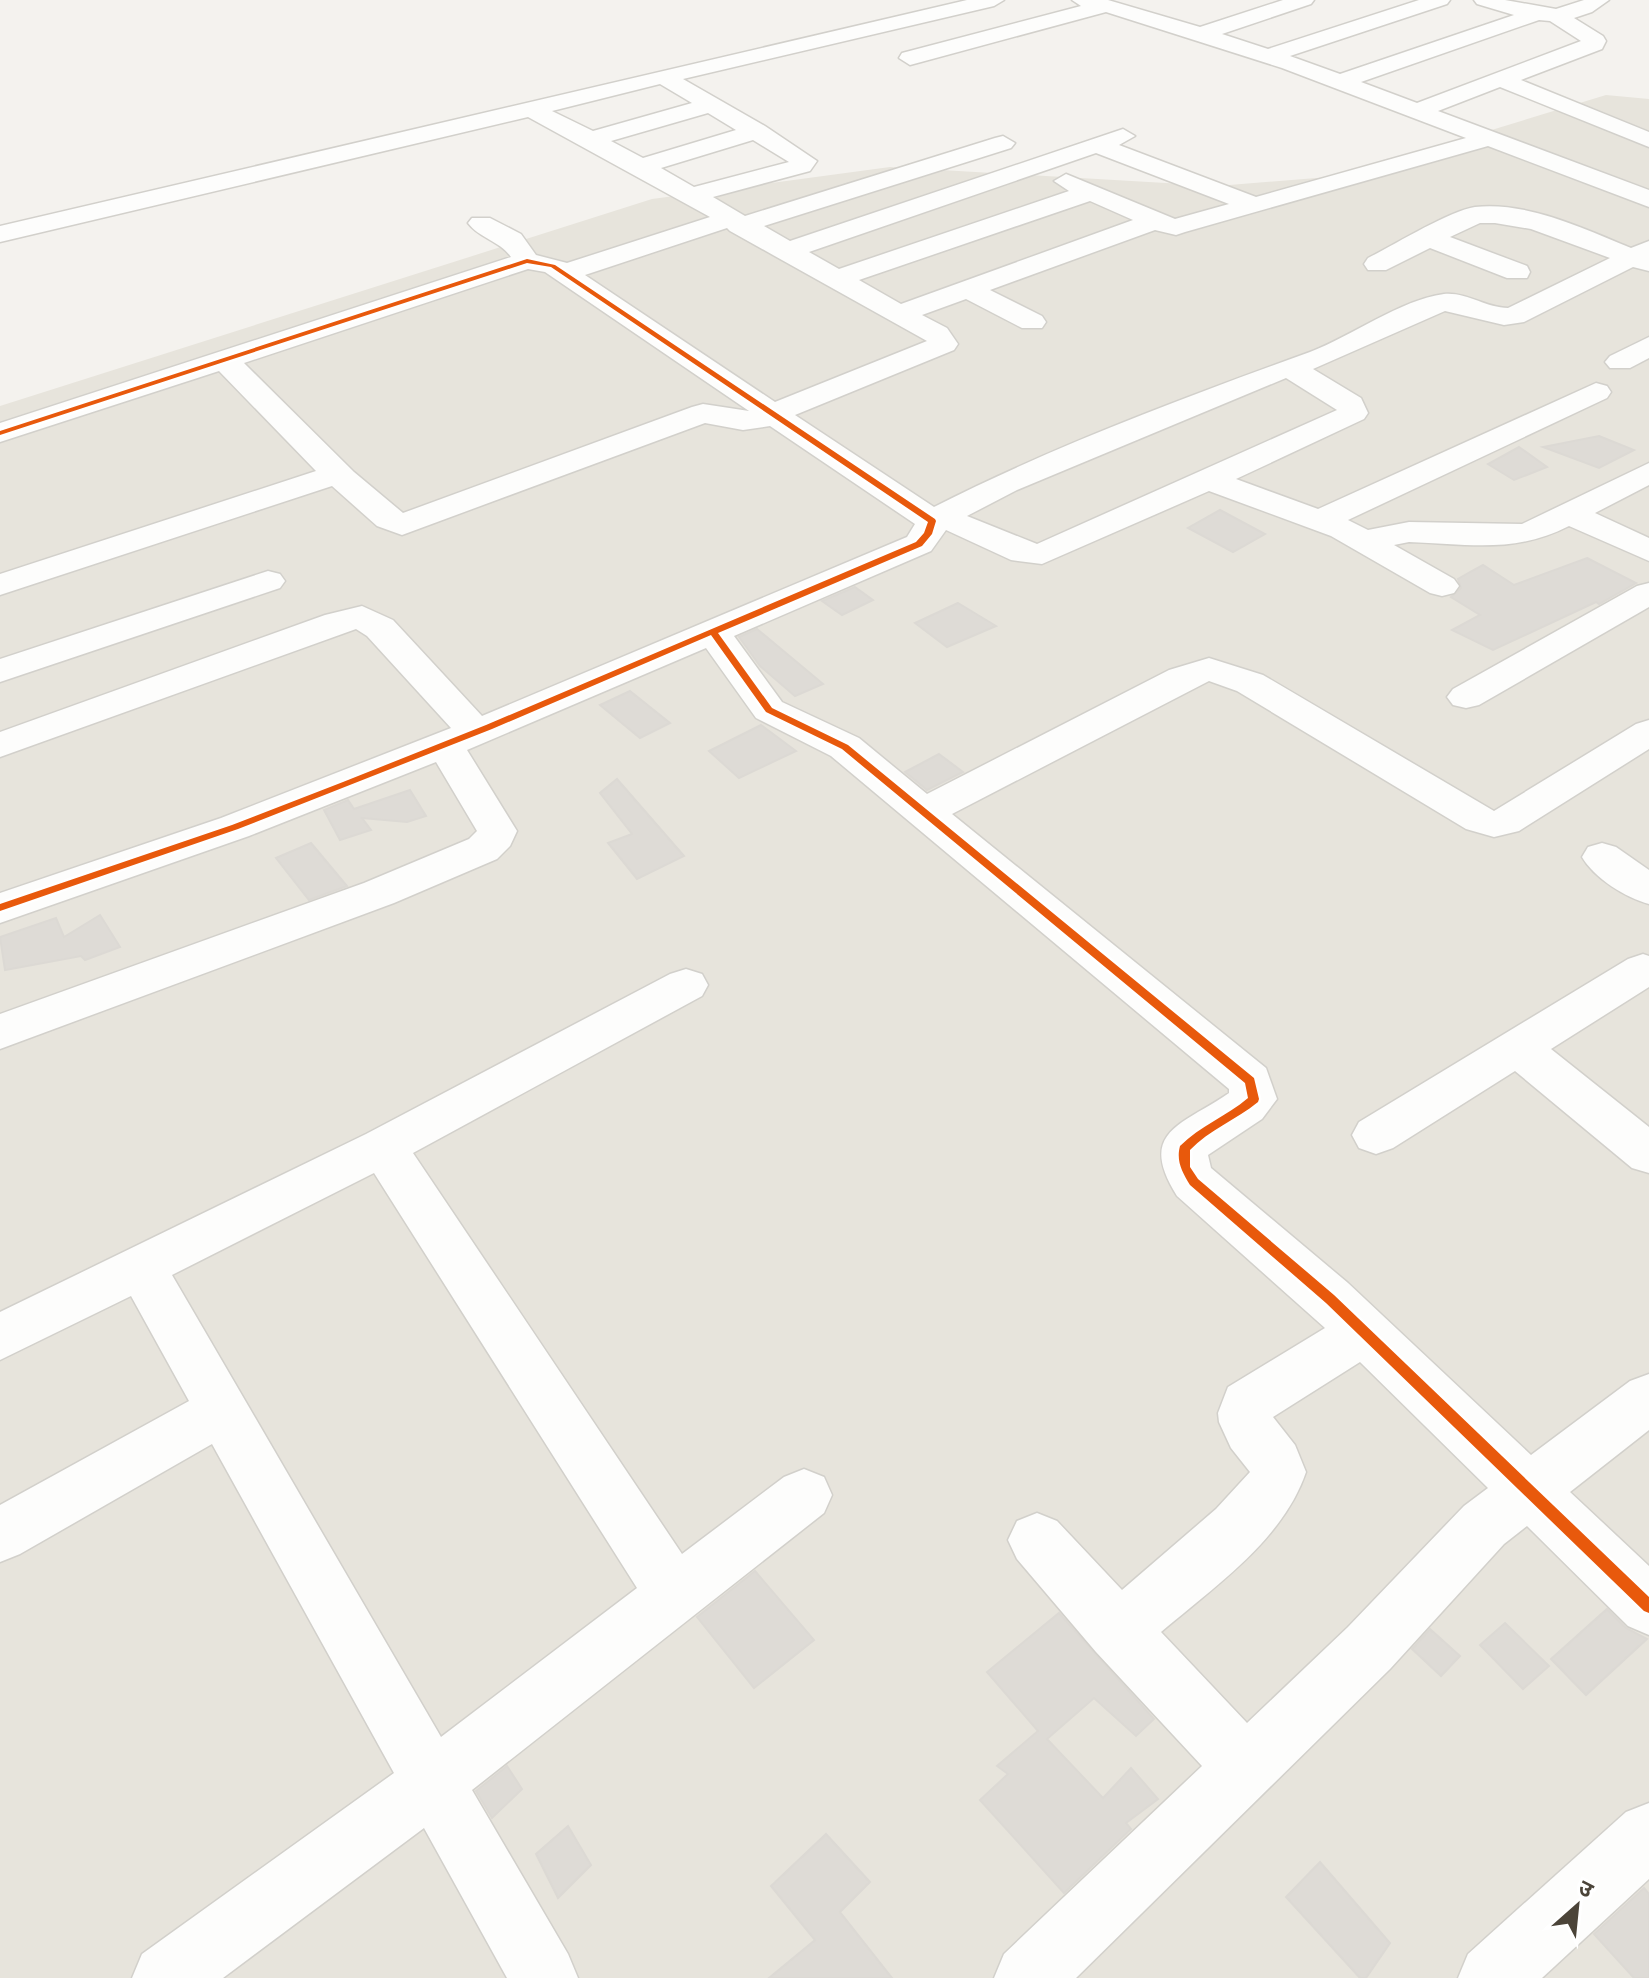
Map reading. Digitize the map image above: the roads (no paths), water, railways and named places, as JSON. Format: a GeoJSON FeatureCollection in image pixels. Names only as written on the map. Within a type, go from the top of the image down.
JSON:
{"type":"FeatureCollection","features":[{"type":"Feature","properties":{"kind":"street"},"geometry":{"type":"LineString","coordinates":[[0,234],[290,169],[662,76],[994,0]]}},
{"type":"Feature","properties":{"kind":"street"},"geometry":{"type":"LineString","coordinates":[[1082,0],[1148,17],[1267,56],[1649,199]]}},
{"type":"Feature","properties":{"kind":"street"},"geometry":{"type":"LineString","coordinates":[[1200,34],[1304,0]]}},
{"type":"Feature","properties":{"kind":"street"},"geometry":{"type":"LineString","coordinates":[[1267,56],[1440,0]]}},
{"type":"Feature","properties":{"kind":"street"},"geometry":{"type":"LineString","coordinates":[[1484,0],[1535,15],[1558,17],[1599,0]]}},
{"type":"Feature","properties":{"kind":"street"},"geometry":{"type":"LineString","coordinates":[[910,58],[1105,6]]}},
{"type":"Feature","properties":{"kind":"street"},"geometry":{"type":"LineString","coordinates":[[1148,17],[1177,6]]}},
{"type":"Feature","properties":{"kind":"street"},"geometry":{"type":"LineString","coordinates":[[1339,82],[1535,15]]}},
{"type":"Feature","properties":{"kind":"street"},"geometry":{"type":"LineString","coordinates":[[1418,111],[1594,44],[1595,41],[1558,17]]}},
{"type":"Feature","properties":{"kind":"street"},"geometry":{"type":"LineString","coordinates":[[861,29],[934,72]]}},
{"type":"Feature","properties":{"kind":"street"},"geometry":{"type":"LineString","coordinates":[[662,76],[805,163],[691,195]]}},
{"type":"Feature","properties":{"kind":"street"},"geometry":{"type":"LineString","coordinates":[[1502,80],[1649,140]]}},
{"type":"Feature","properties":{"kind":"street"},"geometry":{"type":"LineString","coordinates":[[1456,97],[1482,107]]}},
{"type":"Feature","properties":{"kind":"street"},"geometry":{"type":"LineString","coordinates":[[592,139],[712,105]]}},
{"type":"Feature","properties":{"kind":"street"},"geometry":{"type":"LineString","coordinates":[[224,359],[389,522],[402,525],[703,413],[751,421],[944,344],[937,334],[592,139],[531,109]]}},
{"type":"Feature","properties":{"kind":"street"},"geometry":{"type":"LineString","coordinates":[[640,167],[757,131]]}},
{"type":"Feature","properties":{"kind":"street"},"geometry":{"type":"LineString","coordinates":[[788,251],[1123,136]]}},
{"type":"Feature","properties":{"kind":"street"},"geometry":{"type":"LineString","coordinates":[[1066,181],[1155,221],[1176,227],[1491,138]]}},
{"type":"Feature","properties":{"kind":"street"},"geometry":{"type":"LineString","coordinates":[[564,273],[1003,143]]}},
{"type":"Feature","properties":{"kind":"street"},"geometry":{"type":"LineString","coordinates":[[1097,145],[1255,205]]}},
{"type":"Feature","properties":{"kind":"street"},"geometry":{"type":"LineString","coordinates":[[836,279],[1091,192]]}},
{"type":"Feature","properties":{"kind":"street"},"geometry":{"type":"LineString","coordinates":[[1377,264],[1475,215],[1487,214],[1541,226],[1643,257]]}},
{"type":"Feature","properties":{"kind":"street"},"geometry":{"type":"LineString","coordinates":[[899,314],[1155,221]]}},
{"type":"Feature","properties":{"kind":"street"},"geometry":{"type":"LineString","coordinates":[[481,223],[512,240],[527,261]]}},
{"type":"Feature","properties":{"kind":"street"},"geometry":{"type":"LineString","coordinates":[[1428,238],[1517,272]]}},
{"type":"Feature","properties":{"kind":"street"},"geometry":{"type":"LineString","coordinates":[[0,908],[235,827],[461,738],[919,544],[936,518],[1006,483],[1360,341],[1445,301],[1500,316],[1514,316],[1643,257]]}},
{"type":"Feature","properties":{"kind":"street"},"geometry":{"type":"LineString","coordinates":[[0,433],[527,261],[553,266],[936,518],[1036,555],[1353,413],[1350,404],[1290,368]]}},
{"type":"Feature","properties":{"kind":"street"},"geometry":{"type":"LineString","coordinates":[[967,289],[1032,322]]}},
{"type":"Feature","properties":{"kind":"street"},"geometry":{"type":"LineString","coordinates":[[1620,362],[1649,346]]}},
{"type":"Feature","properties":{"kind":"street"},"geometry":{"type":"LineString","coordinates":[[1321,520],[1596,392]]}},
{"type":"Feature","properties":{"kind":"street"},"geometry":{"type":"LineString","coordinates":[[1365,540],[1409,532],[1519,535],[1649,472]]}},
{"type":"Feature","properties":{"kind":"street"},"geometry":{"type":"LineString","coordinates":[[0,585],[338,474]]}},
{"type":"Feature","properties":{"kind":"street"},"geometry":{"type":"LineString","coordinates":[[1208,480],[1254,500],[1321,520],[1365,540],[1442,586]]}},
{"type":"Feature","properties":{"kind":"street"},"geometry":{"type":"LineString","coordinates":[[1569,513],[1649,551]]}},
{"type":"Feature","properties":{"kind":"street"},"geometry":{"type":"LineString","coordinates":[[0,671],[268,581]]}},
{"type":"Feature","properties":{"kind":"street"},"geometry":{"type":"LineString","coordinates":[[1466,697],[1649,593]]}},
{"type":"Feature","properties":{"kind":"street"},"geometry":{"type":"LineString","coordinates":[[0,745],[353,617],[362,617],[380,628],[461,738],[497,831],[491,843],[483,849],[379,893],[0,1032]]}},
{"type":"Feature","properties":{"kind":"street"},"geometry":{"type":"LineString","coordinates":[[713,632],[769,710],[845,747],[1250,1081],[1254,1099],[1241,1112],[1192,1140],[1184,1149],[1185,1168],[1194,1182],[1363,1332],[1649,1606]]}},
{"type":"Feature","properties":{"kind":"street"},"geometry":{"type":"LineString","coordinates":[[923,813],[1182,678],[1209,669],[1250,683],[1480,820],[1494,824],[1505,822],[1649,732]]}},
{"type":"Feature","properties":{"kind":"street"},"geometry":{"type":"LineString","coordinates":[[1602,857],[1649,890]]}},
{"type":"Feature","properties":{"kind":"street"},"geometry":{"type":"LineString","coordinates":[[1376,1135],[1643,970]]}},
{"type":"Feature","properties":{"kind":"street"},"geometry":{"type":"LineString","coordinates":[[0,1337],[383,1147],[686,985]]}},
{"type":"Feature","properties":{"kind":"street"},"geometry":{"type":"LineString","coordinates":[[1517,1047],[1646,1147]]}},
{"type":"Feature","properties":{"kind":"street"},"geometry":{"type":"LineString","coordinates":[[383,1147],[675,1595]]}},
{"type":"Feature","properties":{"kind":"street"},"geometry":{"type":"LineString","coordinates":[[142,1269],[544,1978]]}},
{"type":"Feature","properties":{"kind":"street"},"geometry":{"type":"LineString","coordinates":[[1117,1631],[1268,1498],[1276,1484],[1275,1456],[1247,1426],[1243,1412],[1247,1404],[1363,1332]]}},
{"type":"Feature","properties":{"kind":"street"},"geometry":{"type":"LineString","coordinates":[[1028,1978],[1369,1648],[1484,1525],[1649,1398]]}},
{"type":"Feature","properties":{"kind":"street"},"geometry":{"type":"LineString","coordinates":[[0,1535],[223,1410]]}},
{"type":"Feature","properties":{"kind":"street"},"geometry":{"type":"LineString","coordinates":[[166,1978],[435,1781],[804,1495]]}},
{"type":"Feature","properties":{"kind":"street"},"geometry":{"type":"LineString","coordinates":[[1037,1540],[1117,1631],[1245,1767]]}},
{"type":"Feature","properties":{"kind":"street"},"geometry":{"type":"LineString","coordinates":[[1492,1978],[1649,1835]]}}]}
